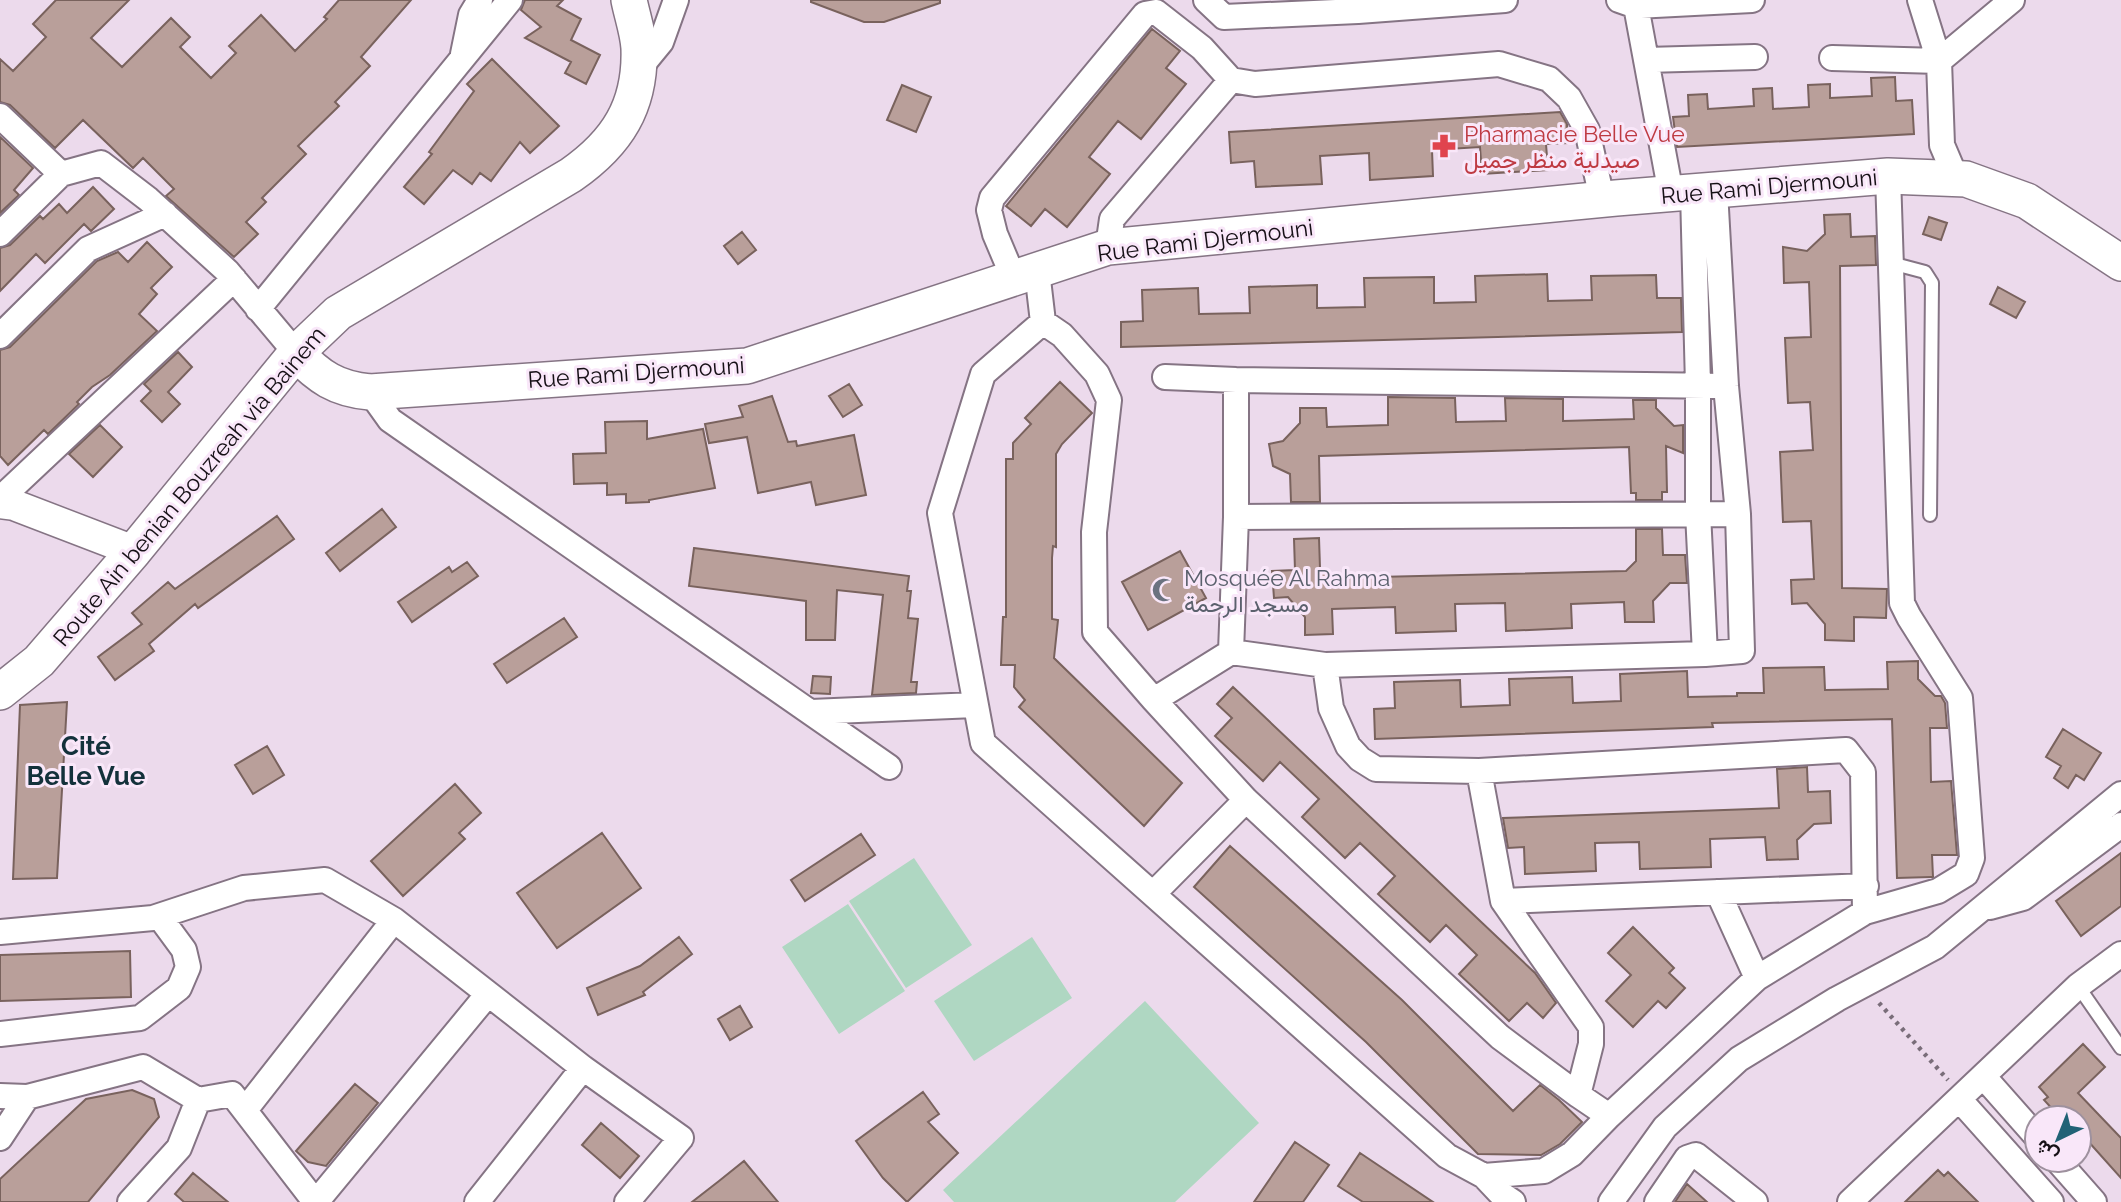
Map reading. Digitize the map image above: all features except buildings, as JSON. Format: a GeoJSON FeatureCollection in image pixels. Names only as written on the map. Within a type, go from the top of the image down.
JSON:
{"type":"FeatureCollection","features":[{"type":"Feature","properties":{"kind":"main road","name":"Route Ain benian Bouzreah via Bainem"},"geometry":{"type":"LineString","coordinates":[[0,691],[39,661],[134,551],[296,353],[338,313],[571,175],[593,160],[612,140],[626,117],[634,94],[638,69],[639,45],[628,0]]}},
{"type":"Feature","properties":{"kind":"main road","name":"Rue Rami Djermouni"},"geometry":{"type":"LineString","coordinates":[[296,353],[313,372],[332,383],[370,392],[747,366],[1108,247],[1602,199],[1888,176],[1966,179],[2027,201],[2121,263]]}},
{"type":"Feature","properties":{"kind":"street"},"geometry":{"type":"LineString","coordinates":[[463,58],[471,15],[480,0]]}},
{"type":"Feature","properties":{"kind":"street"},"geometry":{"type":"LineString","coordinates":[[258,309],[510,0]]}},
{"type":"Feature","properties":{"kind":"street"},"geometry":{"type":"LineString","coordinates":[[638,69],[661,43],[676,0]]}},
{"type":"Feature","properties":{"kind":"street"},"geometry":{"type":"LineString","coordinates":[[1206,0],[1224,17],[1358,11],[1505,0]]}},
{"type":"Feature","properties":{"kind":"street"},"geometry":{"type":"LineString","coordinates":[[1154,700],[1231,652],[1325,665],[1704,654],[1742,650],[1738,514],[1726,386],[1693,192],[1627,3],[1752,0]]}},
{"type":"Feature","properties":{"kind":"street"},"geometry":{"type":"LineString","coordinates":[[1920,0],[1939,61],[1942,145],[1956,178]]}},
{"type":"Feature","properties":{"kind":"street"},"geometry":{"type":"LineString","coordinates":[[1832,58],[1939,61],[2012,0]]}},
{"type":"Feature","properties":{"kind":"street"},"geometry":{"type":"LineString","coordinates":[[1602,199],[1587,130],[1569,98],[1549,79],[1499,64],[1255,84],[1231,80],[1202,48],[1156,12],[1145,15],[992,198],[989,210],[995,234],[1025,275],[1043,322],[1062,335],[1097,374],[1109,400],[1094,532],[1095,632],[1245,800],[1500,1037],[1609,1116]]}},
{"type":"Feature","properties":{"kind":"street"},"geometry":{"type":"LineString","coordinates":[[1646,60],[1755,57]]}},
{"type":"Feature","properties":{"kind":"street"},"geometry":{"type":"LineString","coordinates":[[1108,247],[1112,219],[1231,80]]}},
{"type":"Feature","properties":{"kind":"street"},"geometry":{"type":"LineString","coordinates":[[0,116],[61,174]]}},
{"type":"Feature","properties":{"kind":"street"},"geometry":{"type":"LineString","coordinates":[[0,234],[61,174],[102,163],[165,214],[234,279],[296,353]]}},
{"type":"Feature","properties":{"kind":"street"},"geometry":{"type":"LineString","coordinates":[[1484,1177],[1544,1171],[1572,1154],[1757,978],[1865,912],[1938,891],[1966,874],[1972,858],[1960,698],[1902,603],[1888,176]]}},
{"type":"Feature","properties":{"kind":"street"},"geometry":{"type":"LineString","coordinates":[[1693,192],[1698,513],[1704,654]]}},
{"type":"Feature","properties":{"kind":"street"},"geometry":{"type":"LineString","coordinates":[[0,337],[88,249],[165,214]]}},
{"type":"Feature","properties":{"kind":"street"},"geometry":{"type":"LineString","coordinates":[[134,551],[14,505],[4,491],[234,279]]}},
{"type":"Feature","properties":{"kind":"street"},"geometry":{"type":"LineString","coordinates":[[1043,322],[983,374],[940,513],[983,743],[1447,1156],[1484,1177],[1501,1195],[1513,1202]]}},
{"type":"Feature","properties":{"kind":"street"},"geometry":{"type":"LineString","coordinates":[[1165,377],[1726,386]]}},
{"type":"Feature","properties":{"kind":"street"},"geometry":{"type":"LineString","coordinates":[[1231,652],[1236,517],[1236,380]]}},
{"type":"Feature","properties":{"kind":"street"},"geometry":{"type":"LineString","coordinates":[[370,392],[390,420],[889,767]]}},
{"type":"Feature","properties":{"kind":"street"},"geometry":{"type":"LineString","coordinates":[[1236,517],[1738,514]]}},
{"type":"Feature","properties":{"kind":"street"},"geometry":{"type":"LineString","coordinates":[[1325,665],[1331,708],[1348,746],[1360,759],[1376,769],[1479,771],[1846,750],[1863,772],[1865,912]]}},
{"type":"Feature","properties":{"kind":"street"},"geometry":{"type":"LineString","coordinates":[[811,712],[975,705]]}},
{"type":"Feature","properties":{"kind":"street"},"geometry":{"type":"LineString","coordinates":[[1479,771],[1503,901],[1591,1027],[1591,1044],[1578,1095]]}},
{"type":"Feature","properties":{"kind":"street"},"geometry":{"type":"LineString","coordinates":[[1611,1202],[1665,1127],[1739,1059],[1863,985],[1935,947],[2121,794]]}},
{"type":"Feature","properties":{"kind":"street"},"geometry":{"type":"LineString","coordinates":[[1153,894],[1245,800]]}},
{"type":"Feature","properties":{"kind":"street"},"geometry":{"type":"LineString","coordinates":[[1980,909],[2023,898],[2121,825]]}},
{"type":"Feature","properties":{"kind":"street"},"geometry":{"type":"LineString","coordinates":[[0,932],[159,916],[244,887],[325,880],[394,920],[583,1068],[681,1138],[627,1202]]}},
{"type":"Feature","properties":{"kind":"street"},"geometry":{"type":"LineString","coordinates":[[1503,901],[1866,886]]}},
{"type":"Feature","properties":{"kind":"street"},"geometry":{"type":"LineString","coordinates":[[1718,892],[1757,978]]}},
{"type":"Feature","properties":{"kind":"street"},"geometry":{"type":"LineString","coordinates":[[0,1034],[140,1018],[179,988],[188,967],[184,950],[159,916]]}},
{"type":"Feature","properties":{"kind":"street"},"geometry":{"type":"LineString","coordinates":[[245,1110],[394,920]]}},
{"type":"Feature","properties":{"kind":"street"},"geometry":{"type":"LineString","coordinates":[[1850,1202],[2078,986],[2121,954]]}},
{"type":"Feature","properties":{"kind":"street"},"geometry":{"type":"LineString","coordinates":[[0,1096],[27,1097],[143,1067],[198,1100],[232,1094],[317,1202],[488,994]]}},
{"type":"Feature","properties":{"kind":"street"},"geometry":{"type":"LineString","coordinates":[[477,1202],[583,1068]]}},
{"type":"Feature","properties":{"kind":"street"},"geometry":{"type":"LineString","coordinates":[[1983,1076],[2023,1121]]}},
{"type":"Feature","properties":{"kind":"street"},"geometry":{"type":"LineString","coordinates":[[0,1138],[27,1097]]}},
{"type":"Feature","properties":{"kind":"street"},"geometry":{"type":"LineString","coordinates":[[1960,1098],[2051,1202]]}},
{"type":"Feature","properties":{"kind":"street"},"geometry":{"type":"LineString","coordinates":[[130,1202],[178,1148],[198,1100]]}},
{"type":"Feature","properties":{"kind":"street"},"geometry":{"type":"LineString","coordinates":[[1657,1202],[1687,1158],[1696,1155],[1755,1202]]}},
{"type":"Feature","properties":{"kind":"street"},"geometry":{"type":"LineString","coordinates":[[2069,1174],[2094,1202]]}},
{"type":"Feature","properties":{"kind":"lane"},"geometry":{"type":"LineString","coordinates":[[1891,263],[1925,272],[1932,283],[1930,515]]}},
{"type":"Feature","properties":{"kind":"lane"},"geometry":{"type":"LineString","coordinates":[[2078,986],[2121,1048]]}},
{"type":"Feature","properties":{"kind":"path"},"geometry":{"type":"LineString","coordinates":[[1863,985],[1960,1098]]}},
{"type":"Feature","properties":{"kind":"green space"},"geometry":{"type":"Polygon","coordinates":[[[914,858],[972,945],[906,988],[849,901],[914,858]]]}},
{"type":"Feature","properties":{"kind":"green space"},"geometry":{"type":"Polygon","coordinates":[[[848,904],[905,991],[839,1034],[782,947],[848,904]]]}},
{"type":"Feature","properties":{"kind":"green space"},"geometry":{"type":"Polygon","coordinates":[[[1032,937],[1072,998],[974,1061],[934,1001],[1032,937]]]}},
{"type":"Feature","properties":{"kind":"green space"},"geometry":{"type":"Polygon","coordinates":[[[1145,1001],[1259,1123],[1175,1202],[954,1202],[943,1190],[1145,1001]]]}},
{"type":"Feature","properties":{"kind":"place","name":"Pharmacie Belle Vue صيدلية منظر جميل"},"geometry":{"type":"Point","coordinates":[1444,146]}},
{"type":"Feature","properties":{"kind":"place","name":"Mosquée Al Rahma مسجد الرحمة"},"geometry":{"type":"Point","coordinates":[1164,590]}},
{"type":"Feature","properties":{"kind":"district","name":"Cité Belle Vue"},"geometry":{"type":"Point","coordinates":[86,761]}}]}
